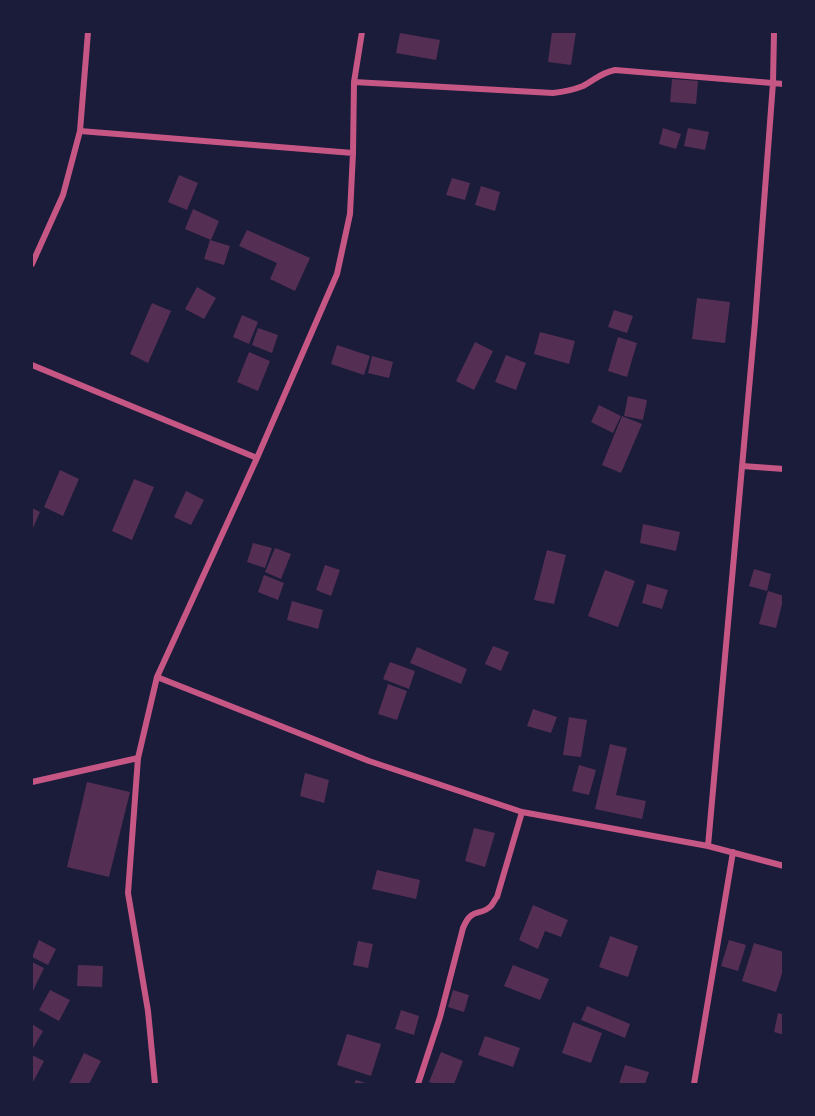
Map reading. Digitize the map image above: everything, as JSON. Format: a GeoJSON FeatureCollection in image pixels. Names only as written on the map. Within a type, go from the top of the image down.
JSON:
{"type":"FeatureCollection","features":[{"type":"Feature","properties":{"kind":"street"},"geometry":{"type":"LineString","coordinates":[[32,264],[63,195],[80,131],[88,32]]}},
{"type":"Feature","properties":{"kind":"street"},"geometry":{"type":"LineString","coordinates":[[163,1084],[154,1084],[148,1011],[128,893],[138,758],[157,677],[257,458],[337,274],[350,214],[354,82],[362,32]]}},
{"type":"Feature","properties":{"kind":"street"},"geometry":{"type":"LineString","coordinates":[[708,846],[755,322],[773,83],[774,32]]}},
{"type":"Feature","properties":{"kind":"street"},"geometry":{"type":"LineString","coordinates":[[354,82],[553,93],[585,85],[604,72],[615,70],[783,84]]}},
{"type":"Feature","properties":{"kind":"street"},"geometry":{"type":"LineString","coordinates":[[80,131],[353,153]]}},
{"type":"Feature","properties":{"kind":"street"},"geometry":{"type":"LineString","coordinates":[[32,365],[257,458]]}},
{"type":"Feature","properties":{"kind":"street"},"geometry":{"type":"LineString","coordinates":[[742,466],[783,469]]}},
{"type":"Feature","properties":{"kind":"street"},"geometry":{"type":"LineString","coordinates":[[157,677],[369,761],[522,812],[708,846],[783,866]]}},
{"type":"Feature","properties":{"kind":"street"},"geometry":{"type":"LineString","coordinates":[[32,782],[138,758]]}},
{"type":"Feature","properties":{"kind":"street"},"geometry":{"type":"LineString","coordinates":[[418,1084],[440,1017],[463,928],[467,918],[492,906],[497,897],[522,812]]}},
{"type":"Feature","properties":{"kind":"street"},"geometry":{"type":"LineString","coordinates":[[694,1084],[733,852]]}},
{"type":"Feature","properties":{"kind":"building"},"geometry":{"type":"Polygon","coordinates":[[[552,32],[576,32],[571,65],[548,62],[552,32]]]}},
{"type":"Feature","properties":{"kind":"building"},"geometry":{"type":"Polygon","coordinates":[[[400,33],[440,40],[436,60],[396,53],[400,33]]]}},
{"type":"Feature","properties":{"kind":"building"},"geometry":{"type":"Polygon","coordinates":[[[672,79],[698,81],[696,104],[670,102],[672,79]]]}},
{"type":"Feature","properties":{"kind":"building"},"geometry":{"type":"Polygon","coordinates":[[[663,128],[681,134],[676,149],[659,144],[663,128]]]}},
{"type":"Feature","properties":{"kind":"building"},"geometry":{"type":"Polygon","coordinates":[[[688,128],[709,132],[705,150],[684,146],[688,128]]]}},
{"type":"Feature","properties":{"kind":"building"},"geometry":{"type":"Polygon","coordinates":[[[179,175],[198,183],[187,210],[168,202],[179,175]]]}},
{"type":"Feature","properties":{"kind":"building"},"geometry":{"type":"Polygon","coordinates":[[[452,178],[470,183],[465,200],[446,195],[452,178]]]}},
{"type":"Feature","properties":{"kind":"building"},"geometry":{"type":"Polygon","coordinates":[[[481,186],[500,192],[495,211],[475,205],[481,186]]]}},
{"type":"Feature","properties":{"kind":"building"},"geometry":{"type":"Polygon","coordinates":[[[193,209],[219,221],[211,240],[185,229],[193,209]]]}},
{"type":"Feature","properties":{"kind":"building"},"geometry":{"type":"Polygon","coordinates":[[[247,230],[310,258],[295,291],[270,279],[277,263],[239,246],[247,230]]]}},
{"type":"Feature","properties":{"kind":"building"},"geometry":{"type":"Polygon","coordinates":[[[210,240],[230,246],[224,265],[204,259],[210,240]]]}},
{"type":"Feature","properties":{"kind":"building"},"geometry":{"type":"Polygon","coordinates":[[[197,287],[216,298],[204,319],[185,309],[197,287]]]}},
{"type":"Feature","properties":{"kind":"building"},"geometry":{"type":"Polygon","coordinates":[[[697,298],[730,302],[725,343],[692,339],[697,298]]]}},
{"type":"Feature","properties":{"kind":"building"},"geometry":{"type":"Polygon","coordinates":[[[152,303],[171,311],[148,363],[130,354],[152,303]]]}},
{"type":"Feature","properties":{"kind":"building"},"geometry":{"type":"Polygon","coordinates":[[[614,310],[633,316],[627,333],[608,327],[614,310]]]}},
{"type":"Feature","properties":{"kind":"building"},"geometry":{"type":"Polygon","coordinates":[[[242,315],[258,322],[249,344],[233,337],[242,315]]]}},
{"type":"Feature","properties":{"kind":"building"},"geometry":{"type":"Polygon","coordinates":[[[258,328],[278,335],[272,353],[252,345],[258,328]]]}},
{"type":"Feature","properties":{"kind":"building"},"geometry":{"type":"Polygon","coordinates":[[[540,332],[575,341],[569,364],[534,354],[540,332]]]}},
{"type":"Feature","properties":{"kind":"building"},"geometry":{"type":"Polygon","coordinates":[[[618,337],[637,343],[627,377],[608,371],[618,337]]]}},
{"type":"Feature","properties":{"kind":"building"},"geometry":{"type":"Polygon","coordinates":[[[475,342],[493,351],[474,390],[456,381],[475,342]]]}},
{"type":"Feature","properties":{"kind":"building"},"geometry":{"type":"Polygon","coordinates":[[[337,345],[370,356],[364,375],[331,364],[337,345]]]}},
{"type":"Feature","properties":{"kind":"building"},"geometry":{"type":"Polygon","coordinates":[[[249,352],[270,361],[258,391],[237,382],[249,352]]]}},
{"type":"Feature","properties":{"kind":"building"},"geometry":{"type":"Polygon","coordinates":[[[506,355],[526,363],[516,390],[495,382],[506,355]]]}},
{"type":"Feature","properties":{"kind":"building"},"geometry":{"type":"Polygon","coordinates":[[[372,356],[393,362],[389,378],[368,373],[372,356]]]}},
{"type":"Feature","properties":{"kind":"building"},"geometry":{"type":"Polygon","coordinates":[[[628,396],[647,400],[643,420],[624,416],[628,396]]]}},
{"type":"Feature","properties":{"kind":"building"},"geometry":{"type":"Polygon","coordinates":[[[599,405],[621,416],[613,433],[591,422],[599,405]]]}},
{"type":"Feature","properties":{"kind":"building"},"geometry":{"type":"Polygon","coordinates":[[[622,416],[642,424],[621,473],[602,465],[622,416]]]}},
{"type":"Feature","properties":{"kind":"building"},"geometry":{"type":"Polygon","coordinates":[[[60,470],[79,479],[63,516],[44,507],[60,470]]]}},
{"type":"Feature","properties":{"kind":"building"},"geometry":{"type":"Polygon","coordinates":[[[134,479],[154,487],[132,540],[112,531],[134,479]]]}},
{"type":"Feature","properties":{"kind":"building"},"geometry":{"type":"Polygon","coordinates":[[[186,491],[204,500],[191,525],[174,517],[186,491]]]}},
{"type":"Feature","properties":{"kind":"building"},"geometry":{"type":"Polygon","coordinates":[[[32,508],[40,512],[33,528],[32,527],[32,508]]]}},
{"type":"Feature","properties":{"kind":"building"},"geometry":{"type":"Polygon","coordinates":[[[643,524],[680,532],[676,551],[640,543],[643,524]]]}},
{"type":"Feature","properties":{"kind":"building"},"geometry":{"type":"Polygon","coordinates":[[[253,543],[272,548],[265,568],[247,562],[253,543]]]}},
{"type":"Feature","properties":{"kind":"building"},"geometry":{"type":"Polygon","coordinates":[[[275,548],[291,554],[281,579],[265,572],[275,548]]]}},
{"type":"Feature","properties":{"kind":"building"},"geometry":{"type":"Polygon","coordinates":[[[547,550],[566,555],[554,604],[534,600],[547,550]]]}},
{"type":"Feature","properties":{"kind":"building"},"geometry":{"type":"Polygon","coordinates":[[[325,565],[340,570],[331,596],[316,590],[325,565]]]}},
{"type":"Feature","properties":{"kind":"building"},"geometry":{"type":"Polygon","coordinates":[[[754,569],[771,574],[767,591],[749,586],[754,569]]]}},
{"type":"Feature","properties":{"kind":"building"},"geometry":{"type":"Polygon","coordinates":[[[605,570],[635,581],[618,627],[588,616],[605,570]]]}},
{"type":"Feature","properties":{"kind":"building"},"geometry":{"type":"Polygon","coordinates":[[[264,575],[284,583],[278,600],[258,592],[264,575]]]}},
{"type":"Feature","properties":{"kind":"building"},"geometry":{"type":"Polygon","coordinates":[[[647,584],[668,590],[662,609],[642,603],[647,584]]]}},
{"type":"Feature","properties":{"kind":"building"},"geometry":{"type":"Polygon","coordinates":[[[768,591],[784,596],[776,628],[759,624],[768,591]]]}},
{"type":"Feature","properties":{"kind":"building"},"geometry":{"type":"Polygon","coordinates":[[[292,601],[323,610],[318,629],[287,620],[292,601]]]}},
{"type":"Feature","properties":{"kind":"building"},"geometry":{"type":"Polygon","coordinates":[[[493,646],[509,652],[501,671],[485,664],[493,646]]]}},
{"type":"Feature","properties":{"kind":"building"},"geometry":{"type":"Polygon","coordinates":[[[417,647],[467,669],[461,684],[410,663],[417,647]]]}},
{"type":"Feature","properties":{"kind":"building"},"geometry":{"type":"Polygon","coordinates":[[[390,662],[415,671],[409,689],[383,679],[390,662]]]}},
{"type":"Feature","properties":{"kind":"building"},"geometry":{"type":"Polygon","coordinates":[[[388,684],[407,691],[397,720],[378,714],[388,684]]]}},
{"type":"Feature","properties":{"kind":"building"},"geometry":{"type":"Polygon","coordinates":[[[533,709],[557,717],[551,733],[527,726],[533,709]]]}},
{"type":"Feature","properties":{"kind":"building"},"geometry":{"type":"Polygon","coordinates":[[[569,717],[587,720],[581,757],[563,755],[569,717]]]}},
{"type":"Feature","properties":{"kind":"building"},"geometry":{"type":"Polygon","coordinates":[[[610,744],[627,748],[616,795],[646,801],[642,819],[595,809],[610,744]]]}},
{"type":"Feature","properties":{"kind":"building"},"geometry":{"type":"Polygon","coordinates":[[[579,765],[596,770],[589,795],[572,791],[579,765]]]}},
{"type":"Feature","properties":{"kind":"building"},"geometry":{"type":"Polygon","coordinates":[[[305,773],[329,780],[324,803],[300,796],[305,773]]]}},
{"type":"Feature","properties":{"kind":"building"},"geometry":{"type":"Polygon","coordinates":[[[87,782],[130,792],[109,877],[67,867],[87,782]]]}},
{"type":"Feature","properties":{"kind":"building"},"geometry":{"type":"Polygon","coordinates":[[[474,828],[495,833],[485,867],[465,861],[474,828]]]}},
{"type":"Feature","properties":{"kind":"building"},"geometry":{"type":"Polygon","coordinates":[[[377,870],[420,880],[416,899],[372,889],[377,870]]]}},
{"type":"Feature","properties":{"kind":"building"},"geometry":{"type":"Polygon","coordinates":[[[533,905],[568,920],[561,937],[545,931],[538,949],[519,940],[533,905]]]}},
{"type":"Feature","properties":{"kind":"building"},"geometry":{"type":"Polygon","coordinates":[[[610,936],[638,946],[628,977],[599,967],[610,936]]]}},
{"type":"Feature","properties":{"kind":"building"},"geometry":{"type":"Polygon","coordinates":[[[39,940],[56,949],[48,965],[32,957],[39,940]]]}},
{"type":"Feature","properties":{"kind":"building"},"geometry":{"type":"Polygon","coordinates":[[[729,940],[746,945],[738,971],[721,966],[729,940]]]}},
{"type":"Feature","properties":{"kind":"building"},"geometry":{"type":"Polygon","coordinates":[[[358,941],[373,944],[368,968],[353,965],[358,941]]]}},
{"type":"Feature","properties":{"kind":"building"},"geometry":{"type":"Polygon","coordinates":[[[754,943],[784,952],[784,967],[776,992],[742,981],[754,943]]]}},
{"type":"Feature","properties":{"kind":"building"},"geometry":{"type":"Polygon","coordinates":[[[32,962],[44,968],[32,993],[32,962]]]}},
{"type":"Feature","properties":{"kind":"building"},"geometry":{"type":"Polygon","coordinates":[[[78,965],[103,966],[102,987],[77,986],[78,965]]]}},
{"type":"Feature","properties":{"kind":"building"},"geometry":{"type":"Polygon","coordinates":[[[513,965],[549,979],[540,1000],[504,986],[513,965]]]}},
{"type":"Feature","properties":{"kind":"building"},"geometry":{"type":"Polygon","coordinates":[[[50,990],[70,1000],[59,1021],[39,1010],[50,990]]]}},
{"type":"Feature","properties":{"kind":"building"},"geometry":{"type":"Polygon","coordinates":[[[453,990],[469,995],[464,1012],[448,1007],[453,990]]]}},
{"type":"Feature","properties":{"kind":"building"},"geometry":{"type":"Polygon","coordinates":[[[587,1006],[630,1024],[625,1038],[581,1020],[587,1006]]]}},
{"type":"Feature","properties":{"kind":"building"},"geometry":{"type":"Polygon","coordinates":[[[401,1010],[419,1016],[414,1035],[395,1029],[401,1010]]]}},
{"type":"Feature","properties":{"kind":"building"},"geometry":{"type":"Polygon","coordinates":[[[778,1013],[784,1015],[784,1035],[774,1032],[778,1013]]]}},
{"type":"Feature","properties":{"kind":"building"},"geometry":{"type":"Polygon","coordinates":[[[573,1022],[602,1033],[591,1063],[562,1053],[573,1022]]]}},
{"type":"Feature","properties":{"kind":"building"},"geometry":{"type":"Polygon","coordinates":[[[32,1024],[43,1031],[32,1050],[32,1024]]]}},
{"type":"Feature","properties":{"kind":"building"},"geometry":{"type":"Polygon","coordinates":[[[347,1034],[381,1044],[371,1076],[337,1065],[347,1034]]]}},
{"type":"Feature","properties":{"kind":"building"},"geometry":{"type":"Polygon","coordinates":[[[485,1036],[520,1048],[513,1067],[478,1055],[485,1036]]]}},
{"type":"Feature","properties":{"kind":"building"},"geometry":{"type":"Polygon","coordinates":[[[441,1052],[463,1061],[454,1084],[429,1082],[441,1052]]]}},
{"type":"Feature","properties":{"kind":"building"},"geometry":{"type":"Polygon","coordinates":[[[84,1053],[101,1061],[89,1084],[69,1084],[84,1053]]]}},
{"type":"Feature","properties":{"kind":"building"},"geometry":{"type":"Polygon","coordinates":[[[32,1055],[44,1061],[32,1084],[32,1055]]]}},
{"type":"Feature","properties":{"kind":"building"},"geometry":{"type":"Polygon","coordinates":[[[625,1065],[649,1072],[645,1084],[619,1084],[625,1065]]]}},
{"type":"Feature","properties":{"kind":"building"},"geometry":{"type":"Polygon","coordinates":[[[356,1080],[369,1084],[354,1084],[356,1080]]]}}]}
